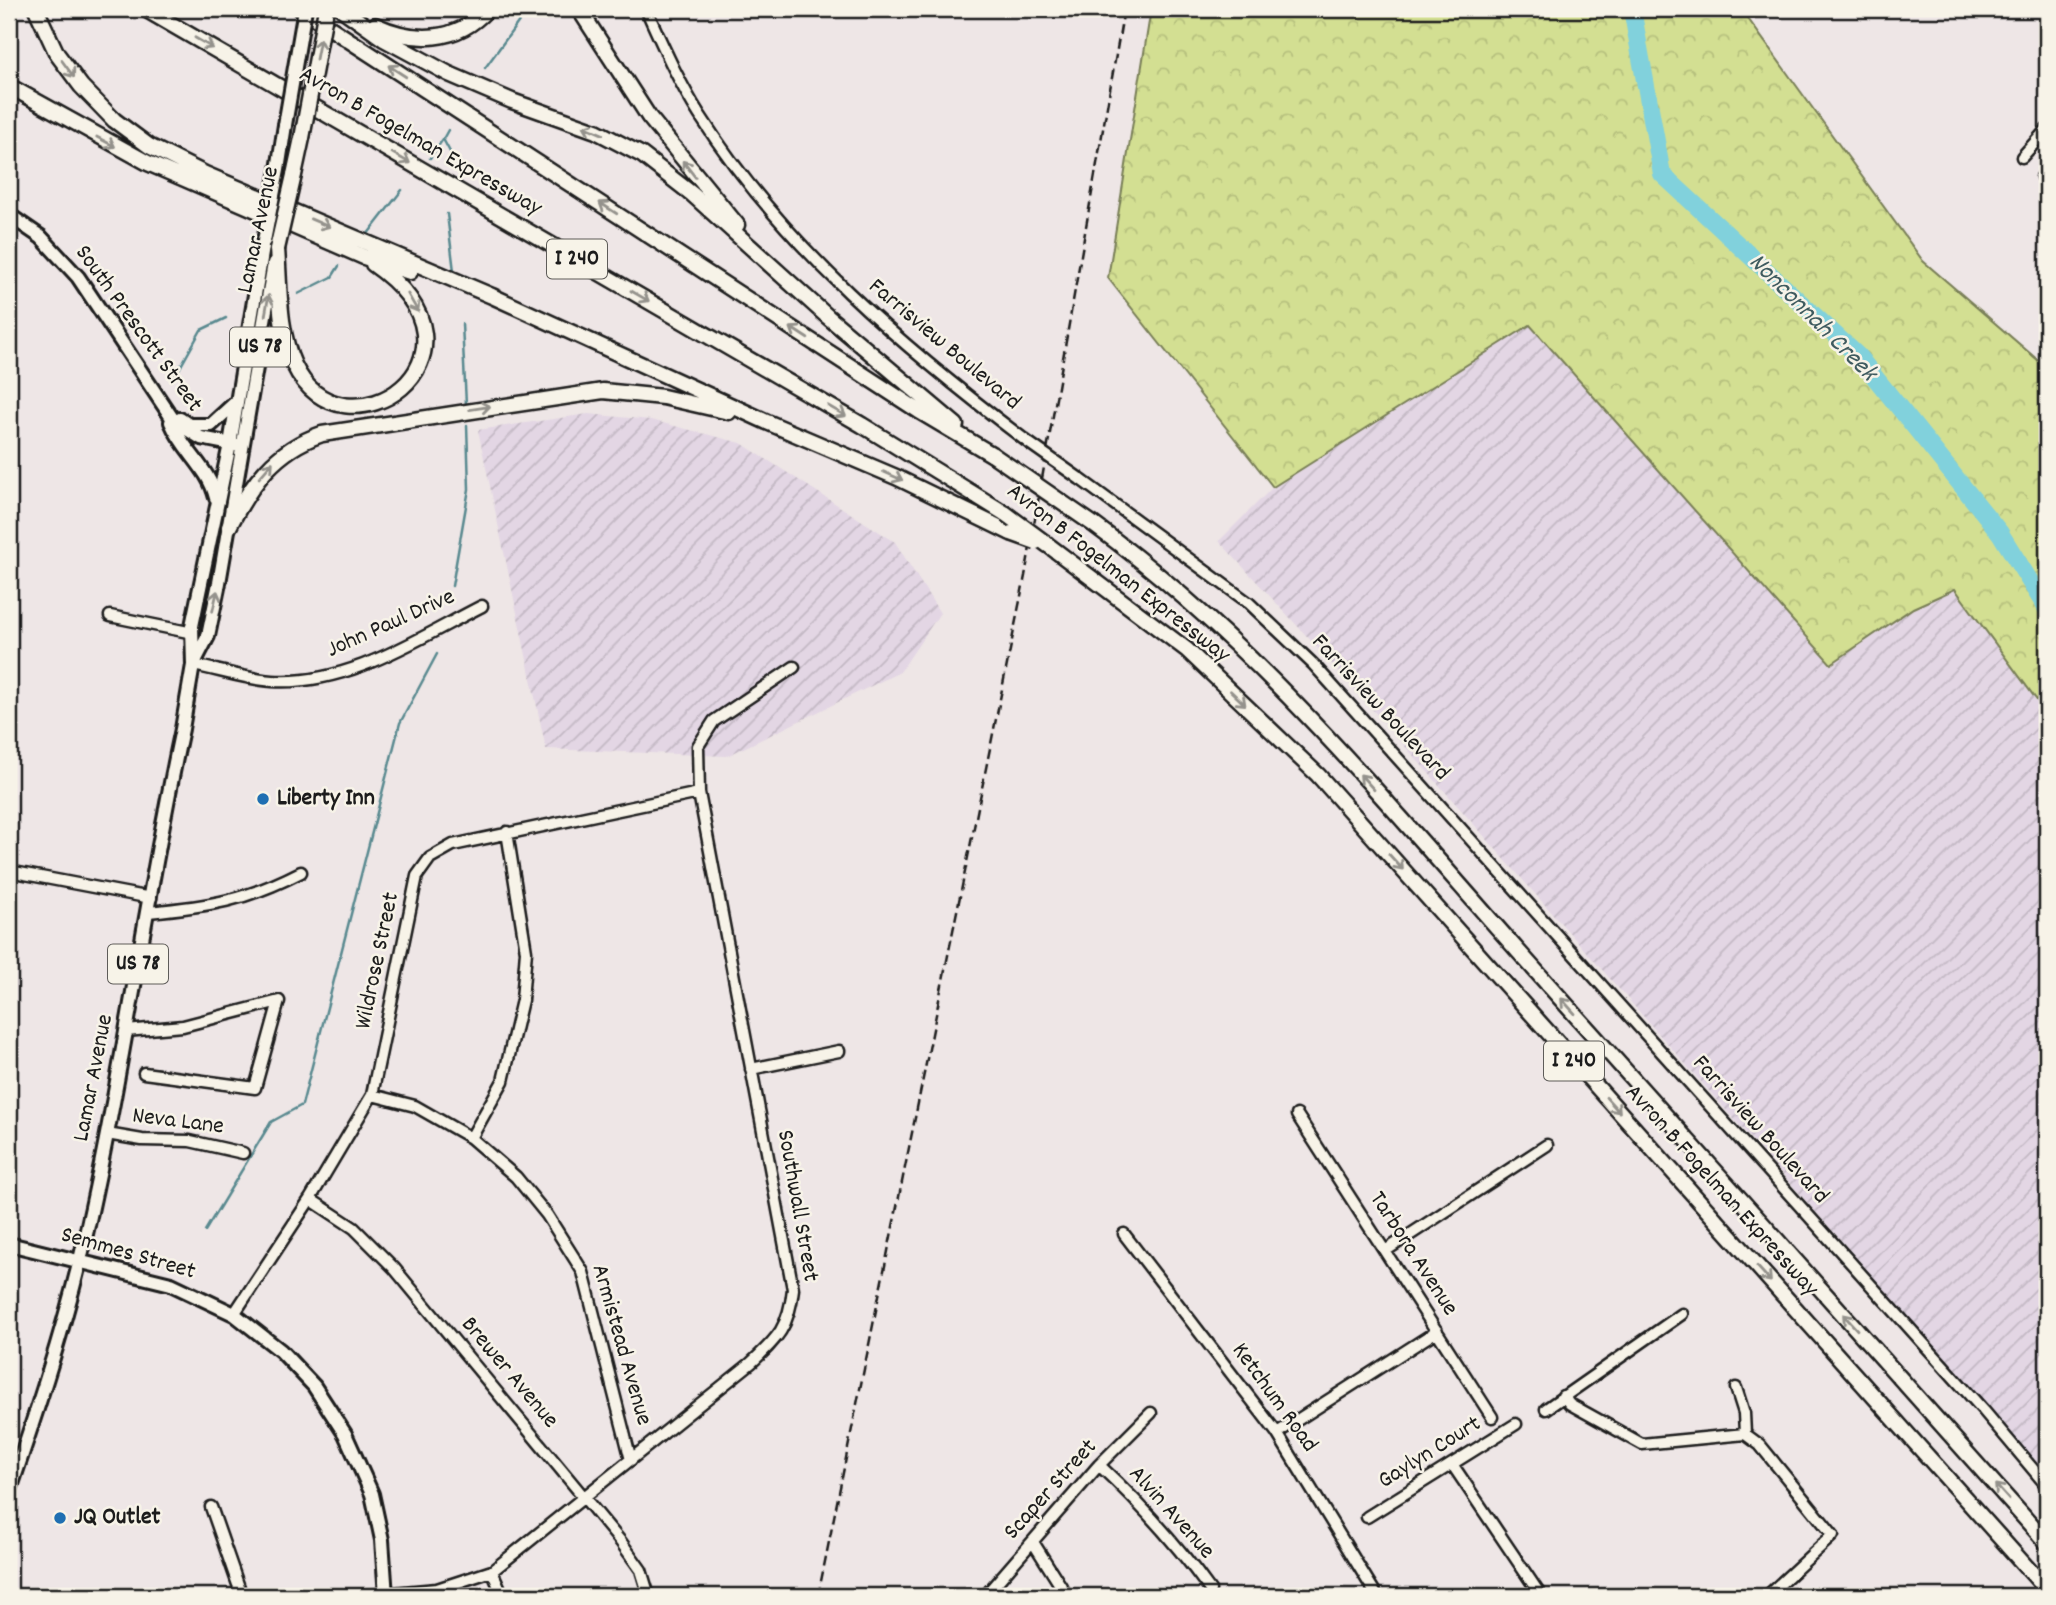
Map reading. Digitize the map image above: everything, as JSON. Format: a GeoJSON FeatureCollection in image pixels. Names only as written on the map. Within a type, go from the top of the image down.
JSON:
{"type":"FeatureCollection","features":[{"type":"Feature","properties":{"kind":"highway"},"geometry":{"type":"LineString","coordinates":[[36,9],[57,54],[81,86],[114,120],[149,146],[205,174],[492,296],[767,422],[897,477],[1011,533],[1048,545]]}},
{"type":"Feature","properties":{"kind":"highway","name":"Avron B Fogelman Expressway"},"geometry":{"type":"LineString","coordinates":[[145,9],[826,404],[1006,514],[1187,650],[1318,775],[2047,1590]]}},
{"type":"Feature","properties":{"kind":"highway","name":"Avron B Fogelman Expressway"},"geometry":{"type":"LineString","coordinates":[[303,9],[907,403],[987,451],[1145,562],[1238,643],[1356,769],[2047,1543]]}},
{"type":"Feature","properties":{"kind":"highway","name":"Lamar Avenue"},"geometry":{"type":"LineString","coordinates":[[277,249],[302,138],[326,9]]}},
{"type":"Feature","properties":{"kind":"highway"},"geometry":{"type":"LineString","coordinates":[[345,11],[388,31],[429,38],[462,28],[487,9]]}},
{"type":"Feature","properties":{"kind":"highway"},"geometry":{"type":"LineString","coordinates":[[579,9],[649,117],[695,177],[765,258]]}},
{"type":"Feature","properties":{"kind":"highway"},"geometry":{"type":"LineString","coordinates":[[345,11],[384,39],[449,74],[512,101],[596,131],[642,155],[987,451]]}},
{"type":"Feature","properties":{"kind":"highway"},"geometry":{"type":"LineString","coordinates":[[9,88],[148,163],[364,257],[388,263],[674,379]]}},
{"type":"Feature","properties":{"kind":"highway"},"geometry":{"type":"LineString","coordinates":[[277,249],[283,326],[293,363],[314,390],[336,403],[350,406],[374,403],[396,393],[413,376],[424,349],[423,324],[410,295],[393,278],[364,257]]}},
{"type":"Feature","properties":{"kind":"highway"},"geometry":{"type":"LineString","coordinates":[[229,527],[260,476],[285,451],[310,438],[344,429],[603,391],[663,397],[767,422]]}},
{"type":"Feature","properties":{"kind":"main road","name":"Lamar Avenue"},"geometry":{"type":"LineString","coordinates":[[9,1493],[36,1415],[79,1262],[107,1134],[193,665],[192,633],[230,444],[303,9]]}},
{"type":"Feature","properties":{"kind":"main road","name":"South Prescott Street"},"geometry":{"type":"LineString","coordinates":[[9,215],[41,237],[78,276],[165,409],[190,434],[244,445]]}},
{"type":"Feature","properties":{"kind":"main road","name":"Lamar Avenue"},"geometry":{"type":"LineString","coordinates":[[193,665],[208,636],[277,249]]}},
{"type":"Feature","properties":{"kind":"main road"},"geometry":{"type":"LineString","coordinates":[[165,409],[189,425],[201,427],[218,421],[237,400]]}},
{"type":"Feature","properties":{"kind":"main road"},"geometry":{"type":"LineString","coordinates":[[165,409],[186,451],[209,475],[217,504]]}},
{"type":"Feature","properties":{"kind":"main road","name":"Semmes Street"},"geometry":{"type":"LineString","coordinates":[[9,1244],[171,1284],[234,1314],[281,1351],[314,1386],[345,1434],[372,1494],[382,1541],[386,1595]]}},
{"type":"Feature","properties":{"kind":"street","name":"Farrisview Boulevard"},"geometry":{"type":"LineString","coordinates":[[646,9],[697,111],[728,156],[777,216],[864,307],[911,349],[1029,443],[1249,603],[1314,664],[1984,1411],[2047,1486]]}},
{"type":"Feature","properties":{"kind":"street"},"geometry":{"type":"LineString","coordinates":[[2022,157],[2047,129]]}},
{"type":"Feature","properties":{"kind":"street","name":"John Paul Drive"},"geometry":{"type":"LineString","coordinates":[[193,665],[270,681],[296,681],[332,675],[361,667],[482,606]]}},
{"type":"Feature","properties":{"kind":"street"},"geometry":{"type":"LineString","coordinates":[[110,616],[192,633]]}},
{"type":"Feature","properties":{"kind":"street","name":"Southwall Street"},"geometry":{"type":"LineString","coordinates":[[358,1596],[437,1589],[492,1571],[751,1363],[778,1338],[790,1316],[793,1289],[699,793],[698,746],[715,721],[794,667]]}},
{"type":"Feature","properties":{"kind":"street","name":"Wildrose Street"},"geometry":{"type":"LineString","coordinates":[[234,1314],[310,1199],[372,1095],[417,876],[430,858],[453,845],[699,793]]}},
{"type":"Feature","properties":{"kind":"street"},"geometry":{"type":"LineString","coordinates":[[471,1138],[503,1081],[522,1000],[526,951],[508,832]]}},
{"type":"Feature","properties":{"kind":"street"},"geometry":{"type":"LineString","coordinates":[[9,871],[151,898]]}},
{"type":"Feature","properties":{"kind":"street"},"geometry":{"type":"LineString","coordinates":[[148,912],[207,906],[260,893],[301,872]]}},
{"type":"Feature","properties":{"kind":"street"},"geometry":{"type":"LineString","coordinates":[[126,1031],[183,1026],[279,1001],[256,1088],[144,1073]]}},
{"type":"Feature","properties":{"kind":"street"},"geometry":{"type":"LineString","coordinates":[[751,1069],[839,1051]]}},
{"type":"Feature","properties":{"kind":"street","name":"Armistead Avenue"},"geometry":{"type":"LineString","coordinates":[[372,1095],[415,1106],[471,1138],[516,1177],[547,1215],[583,1272],[631,1460]]}},
{"type":"Feature","properties":{"kind":"street","name":"Tarbora Avenue"},"geometry":{"type":"LineString","coordinates":[[1297,1115],[1492,1417]]}},
{"type":"Feature","properties":{"kind":"street","name":"Neva Lane"},"geometry":{"type":"LineString","coordinates":[[107,1134],[142,1140],[190,1141],[243,1153]]}},
{"type":"Feature","properties":{"kind":"street"},"geometry":{"type":"LineString","coordinates":[[1385,1251],[1547,1145]]}},
{"type":"Feature","properties":{"kind":"street","name":"Brewer Avenue"},"geometry":{"type":"LineString","coordinates":[[310,1199],[354,1228],[394,1268],[586,1497],[640,1570],[649,1596]]}},
{"type":"Feature","properties":{"kind":"street","name":"Ketchum Road"},"geometry":{"type":"LineString","coordinates":[[1124,1234],[1277,1433],[1377,1596]]}},
{"type":"Feature","properties":{"kind":"street"},"geometry":{"type":"LineString","coordinates":[[1546,1409],[1682,1314]]}},
{"type":"Feature","properties":{"kind":"street"},"geometry":{"type":"LineString","coordinates":[[1277,1433],[1437,1331]]}},
{"type":"Feature","properties":{"kind":"street"},"geometry":{"type":"LineString","coordinates":[[1736,1388],[1744,1413],[1745,1434]]}},
{"type":"Feature","properties":{"kind":"street"},"geometry":{"type":"LineString","coordinates":[[1563,1396],[1570,1404],[1642,1444],[1711,1434],[1745,1434],[1759,1445],[1833,1535],[1767,1596]]}},
{"type":"Feature","properties":{"kind":"street","name":"Scaper Street"},"geometry":{"type":"LineString","coordinates":[[985,1596],[1099,1465],[1151,1413]]}},
{"type":"Feature","properties":{"kind":"street","name":"Gaylyn Court"},"geometry":{"type":"LineString","coordinates":[[1367,1517],[1516,1424]]}},
{"type":"Feature","properties":{"kind":"street"},"geometry":{"type":"LineString","coordinates":[[1452,1464],[1541,1596]]}},
{"type":"Feature","properties":{"kind":"street","name":"Alvin Avenue"},"geometry":{"type":"LineString","coordinates":[[1099,1465],[1135,1499],[1182,1551],[1210,1590]]}},
{"type":"Feature","properties":{"kind":"street"},"geometry":{"type":"LineString","coordinates":[[211,1507],[242,1596]]}},
{"type":"Feature","properties":{"kind":"street"},"geometry":{"type":"LineString","coordinates":[[1033,1542],[1068,1596]]}},
{"type":"Feature","properties":{"kind":"street"},"geometry":{"type":"LineString","coordinates":[[492,1571],[503,1596]]}},
{"type":"Feature","properties":{"kind":"shaded area"},"geometry":{"type":"Polygon","coordinates":[[[1530,325],[1831,664],[1913,608],[1955,589],[2047,714],[2047,1474],[1327,658],[1219,541],[1273,487],[1530,325]]]}},
{"type":"Feature","properties":{"kind":"shaded area"},"geometry":{"type":"Polygon","coordinates":[[[588,414],[651,420],[741,443],[895,542],[940,613],[900,672],[727,756],[546,749],[478,430],[588,414]]]}},
{"type":"Feature","properties":{"kind":"green space"},"geometry":{"type":"Polygon","coordinates":[[[1151,9],[1741,9],[1923,261],[2047,368],[2047,714],[1955,589],[1913,608],[1831,664],[1530,325],[1273,487],[1108,278],[1151,9]]]}},
{"type":"Feature","properties":{"kind":"waterway"},"geometry":{"type":"LineString","coordinates":[[485,68],[528,9]]}},
{"type":"Feature","properties":{"kind":"waterway","name":"Nonconnah Creek"},"geometry":{"type":"LineString","coordinates":[[1632,9],[1662,174],[1857,355],[2000,533],[2047,609]]}},
{"type":"Feature","properties":{"kind":"waterway"},"geometry":{"type":"LineString","coordinates":[[448,130],[443,139],[450,152]]}},
{"type":"Feature","properties":{"kind":"waterway"},"geometry":{"type":"LineString","coordinates":[[430,158],[443,139]]}},
{"type":"Feature","properties":{"kind":"waterway"},"geometry":{"type":"LineString","coordinates":[[367,235],[402,190]]}},
{"type":"Feature","properties":{"kind":"waterway"},"geometry":{"type":"LineString","coordinates":[[447,214],[454,271]]}},
{"type":"Feature","properties":{"kind":"waterway"},"geometry":{"type":"LineString","coordinates":[[298,294],[332,277],[339,266]]}},
{"type":"Feature","properties":{"kind":"waterway"},"geometry":{"type":"LineString","coordinates":[[173,380],[201,330],[226,318]]}},
{"type":"Feature","properties":{"kind":"waterway"},"geometry":{"type":"LineString","coordinates":[[462,324],[466,404]]}},
{"type":"Feature","properties":{"kind":"waterway"},"geometry":{"type":"LineString","coordinates":[[452,586],[469,489],[467,425]]}},
{"type":"Feature","properties":{"kind":"waterway"},"geometry":{"type":"LineString","coordinates":[[205,1231],[271,1122],[302,1105],[400,723],[437,654]]}},
{"type":"Feature","properties":{"kind":"railway"},"geometry":{"type":"LineString","coordinates":[[818,1596],[1025,576],[1124,9]]}},
{"type":"Feature","properties":{"kind":"place","name":"Liberty Inn"},"geometry":{"type":"Point","coordinates":[263,799]}},
{"type":"Feature","properties":{"kind":"place","name":"JQ Outlet"},"geometry":{"type":"Point","coordinates":[60,1518]}}]}
